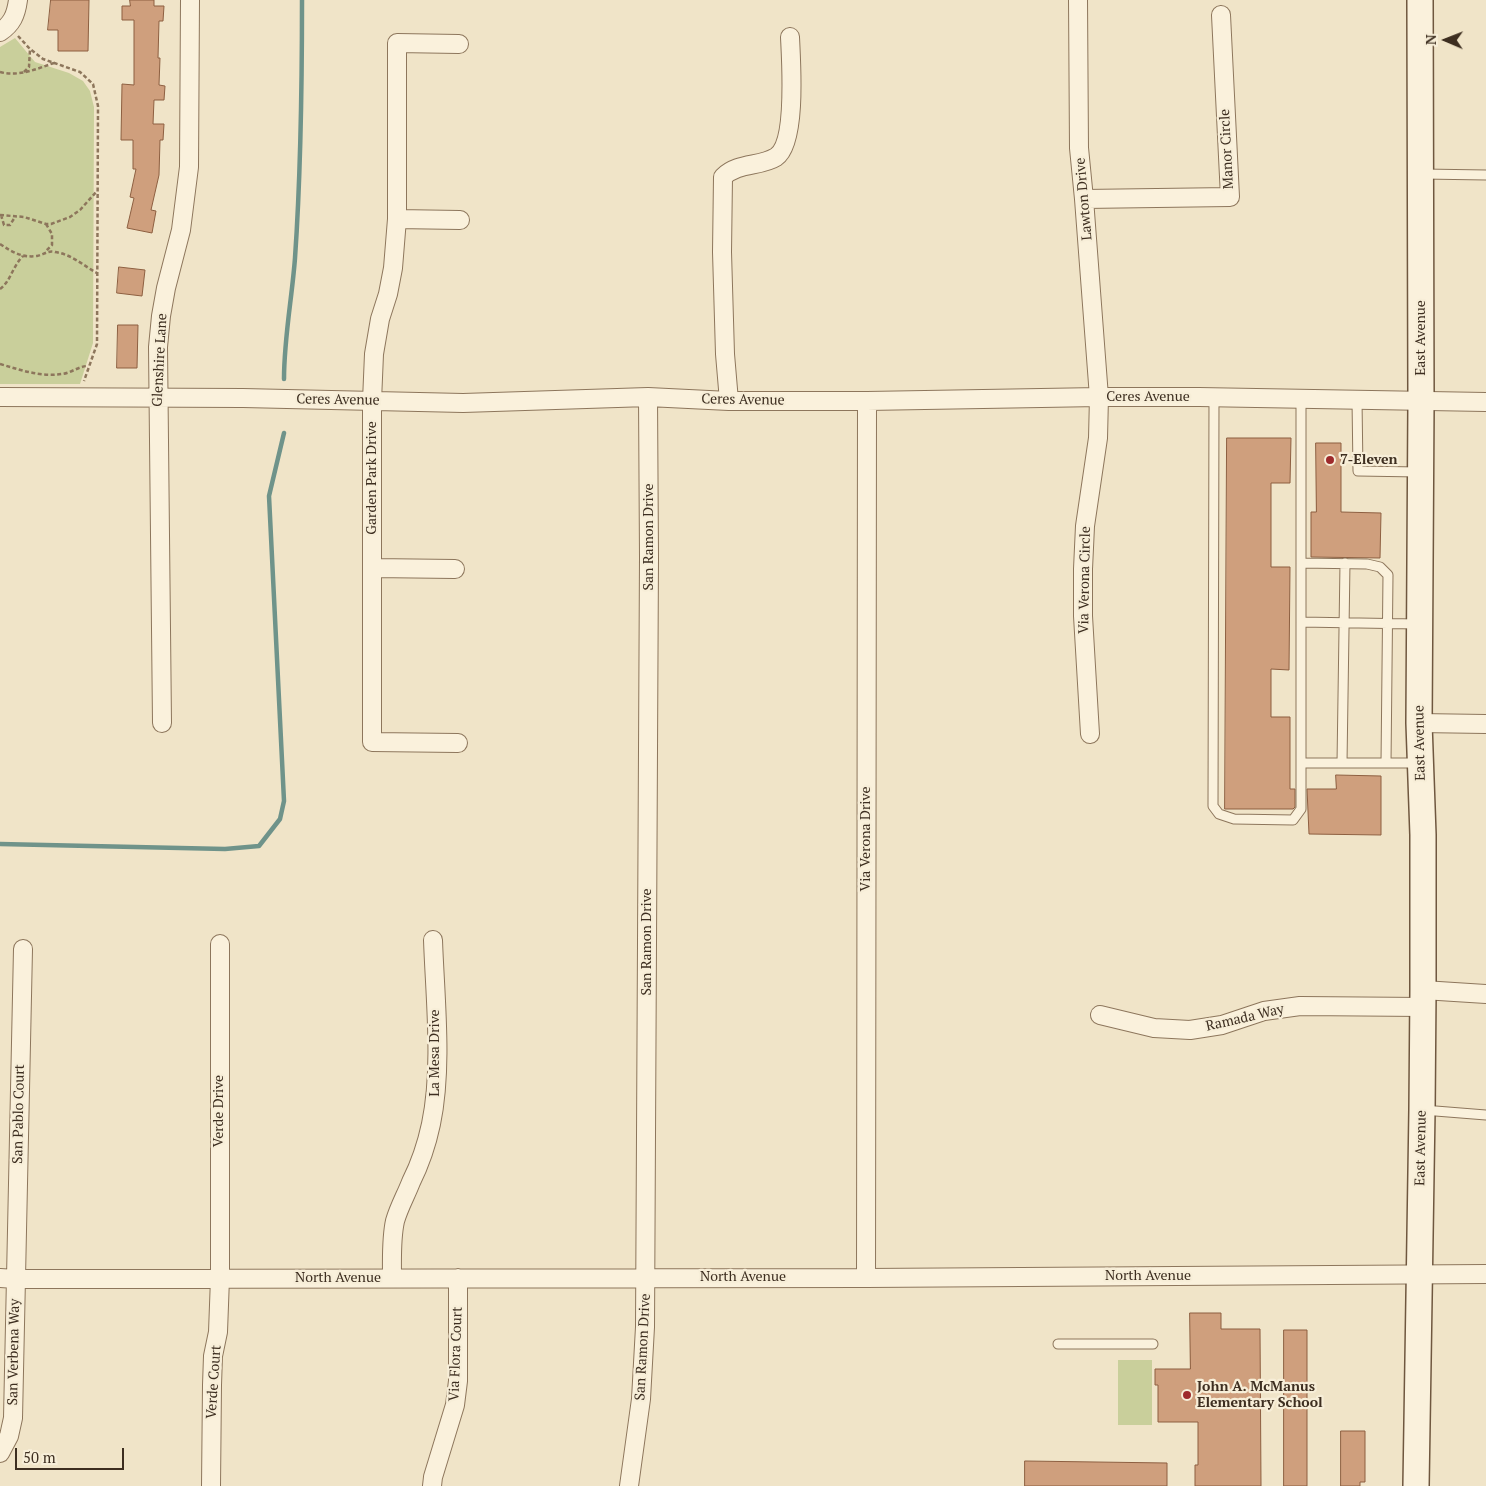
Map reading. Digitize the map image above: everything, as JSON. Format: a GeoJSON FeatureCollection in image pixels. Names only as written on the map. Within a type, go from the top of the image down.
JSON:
{"type":"FeatureCollection","features":[{"type":"Feature","properties":{"kind":"main road","name":"East Avenue"},"geometry":{"type":"LineString","coordinates":[[1416,1486],[1423,999],[1423,834],[1419,723],[1421,472],[1420,0]]}},
{"type":"Feature","properties":{"kind":"street","name":"Glenshire Lane"},"geometry":{"type":"LineString","coordinates":[[162,723],[157,399],[158,346],[161,316],[181,230],[189,167],[190,0]]}},
{"type":"Feature","properties":{"kind":"street","name":"Lawton Drive"},"geometry":{"type":"LineString","coordinates":[[1078,0],[1079,148],[1099,397]]}},
{"type":"Feature","properties":{"kind":"street"},"geometry":{"type":"LineString","coordinates":[[4,29],[15,16],[18,1]]}},
{"type":"Feature","properties":{"kind":"street","name":"Manor Circle"},"geometry":{"type":"LineString","coordinates":[[1084,199],[1230,197],[1221,15]]}},
{"type":"Feature","properties":{"kind":"street"},"geometry":{"type":"LineString","coordinates":[[729,401],[725,354],[722,252],[723,177],[730,170],[777,157],[782,150],[787,137],[791,115],[790,37]]}},
{"type":"Feature","properties":{"kind":"street","name":"Garden Park Drive"},"geometry":{"type":"LineString","coordinates":[[458,743],[372,742],[372,401],[374,354],[380,319],[388,294],[393,268],[397,219],[397,43],[459,44]]}},
{"type":"Feature","properties":{"kind":"street"},"geometry":{"type":"LineString","coordinates":[[397,219],[460,220]]}},
{"type":"Feature","properties":{"kind":"street","name":"Ceres Avenue"},"geometry":{"type":"LineString","coordinates":[[0,397],[243,398],[463,402],[648,397],[729,401],[867,401],[1214,397],[1486,402]]}},
{"type":"Feature","properties":{"kind":"street","name":"San Ramon Drive"},"geometry":{"type":"LineString","coordinates":[[629,1486],[642,1390],[646,1277],[648,397]]}},
{"type":"Feature","properties":{"kind":"street","name":"Via Verona Circle"},"geometry":{"type":"LineString","coordinates":[[1090,734],[1083,616],[1083,569],[1085,526],[1098,438],[1099,397]]}},
{"type":"Feature","properties":{"kind":"street","name":"Via Verona Drive"},"geometry":{"type":"LineString","coordinates":[[866,1278],[867,401]]}},
{"type":"Feature","properties":{"kind":"street"},"geometry":{"type":"LineString","coordinates":[[373,568],[455,569]]}},
{"type":"Feature","properties":{"kind":"street"},"geometry":{"type":"LineString","coordinates":[[1419,723],[1486,724]]}},
{"type":"Feature","properties":{"kind":"street","name":"La Mesa Drive"},"geometry":{"type":"LineString","coordinates":[[392,1278],[395,1221],[421,1158],[431,1125],[436,1097],[437,1063],[433,940]]}},
{"type":"Feature","properties":{"kind":"street","name":"Verde Drive"},"geometry":{"type":"LineString","coordinates":[[220,944],[220,1278]]}},
{"type":"Feature","properties":{"kind":"street","name":"San Pablo Court"},"geometry":{"type":"LineString","coordinates":[[8,1278],[23,949]]}},
{"type":"Feature","properties":{"kind":"street","name":"Ramada Way"},"geometry":{"type":"LineString","coordinates":[[1100,1015],[1154,1028],[1190,1030],[1222,1025],[1264,1011],[1300,1006],[1486,994]]}},
{"type":"Feature","properties":{"kind":"street","name":"North Avenue"},"geometry":{"type":"LineString","coordinates":[[8,1278],[866,1278],[1486,1274]]}},
{"type":"Feature","properties":{"kind":"street","name":"San Verbena Way"},"geometry":{"type":"LineString","coordinates":[[0,1452],[9,1436],[12,1418],[8,1278]]}},
{"type":"Feature","properties":{"kind":"street","name":"Verde Court"},"geometry":{"type":"LineString","coordinates":[[211,1486],[212,1385],[218,1332],[220,1278]]}},
{"type":"Feature","properties":{"kind":"street","name":"Via Flora Court"},"geometry":{"type":"LineString","coordinates":[[432,1486],[433,1477],[450,1426],[458,1381],[458,1278]]}},
{"type":"Feature","properties":{"kind":"lane"},"geometry":{"type":"LineString","coordinates":[[1420,174],[1486,175]]}},
{"type":"Feature","properties":{"kind":"lane"},"geometry":{"type":"LineString","coordinates":[[1214,397],[1213,806],[1219,814],[1234,819],[1293,820],[1301,809],[1301,399]]}},
{"type":"Feature","properties":{"kind":"lane"},"geometry":{"type":"LineString","coordinates":[[1357,400],[1358,471],[1421,472]]}},
{"type":"Feature","properties":{"kind":"lane"},"geometry":{"type":"LineString","coordinates":[[1301,563],[1374,565],[1380,567],[1388,575],[1386,763]]}},
{"type":"Feature","properties":{"kind":"lane"},"geometry":{"type":"LineString","coordinates":[[1342,763],[1345,563]]}},
{"type":"Feature","properties":{"kind":"lane"},"geometry":{"type":"LineString","coordinates":[[1301,622],[1420,624]]}},
{"type":"Feature","properties":{"kind":"lane"},"geometry":{"type":"LineString","coordinates":[[1301,763],[1420,763]]}},
{"type":"Feature","properties":{"kind":"lane"},"geometry":{"type":"LineString","coordinates":[[1422,1110],[1486,1115]]}},
{"type":"Feature","properties":{"kind":"lane"},"geometry":{"type":"LineString","coordinates":[[1058,1344],[1153,1344]]}},
{"type":"Feature","properties":{"kind":"path"},"geometry":{"type":"LineString","coordinates":[[4,29],[42,59],[80,72],[93,84],[98,106],[97,344],[84,379],[84,398]]}},
{"type":"Feature","properties":{"kind":"path"},"geometry":{"type":"LineString","coordinates":[[24,73],[29,67],[30,49]]}},
{"type":"Feature","properties":{"kind":"path"},"geometry":{"type":"LineString","coordinates":[[0,72],[10,74],[24,73],[55,62]]}},
{"type":"Feature","properties":{"kind":"path"},"geometry":{"type":"LineString","coordinates":[[15,217],[10,225],[4,225],[0,215],[34,219],[51,224],[70,217],[80,210],[98,190]]}},
{"type":"Feature","properties":{"kind":"path"},"geometry":{"type":"LineString","coordinates":[[0,244],[15,254],[38,256],[52,245],[52,234],[46,224]]}},
{"type":"Feature","properties":{"kind":"path"},"geometry":{"type":"LineString","coordinates":[[45,252],[55,251],[70,257],[97,273]]}},
{"type":"Feature","properties":{"kind":"path"},"geometry":{"type":"LineString","coordinates":[[0,289],[9,280],[16,263],[23,256]]}},
{"type":"Feature","properties":{"kind":"path"},"geometry":{"type":"LineString","coordinates":[[0,364],[38,375],[63,374],[82,366],[89,366]]}},
{"type":"Feature","properties":{"kind":"green space"},"geometry":{"type":"Polygon","coordinates":[[[15,38],[35,62],[69,73],[83,81],[90,91],[94,107],[93,343],[80,384],[0,384],[0,47],[15,38]]]}},
{"type":"Feature","properties":{"kind":"green space"},"geometry":{"type":"Polygon","coordinates":[[[1118,1360],[1152,1360],[1152,1425],[1118,1425],[1118,1360]]]}},
{"type":"Feature","properties":{"kind":"building"},"geometry":{"type":"Polygon","coordinates":[[[51,0],[89,0],[88,51],[58,51],[58,30],[48,30],[51,0]]]}},
{"type":"Feature","properties":{"kind":"building"},"geometry":{"type":"Polygon","coordinates":[[[130,0],[154,0],[154,6],[164,6],[163,21],[159,21],[158,58],[160,58],[159,85],[165,86],[164,100],[154,100],[153,124],[164,124],[163,140],[160,140],[159,175],[151,210],[156,211],[152,233],[127,228],[134,198],[130,197],[136,169],[133,169],[133,140],[121,140],[122,84],[134,85],[134,20],[122,20],[122,6],[130,6],[130,0]]]}},
{"type":"Feature","properties":{"kind":"building"},"geometry":{"type":"Polygon","coordinates":[[[119,267],[145,270],[142,296],[117,293],[119,267]]]}},
{"type":"Feature","properties":{"kind":"building"},"geometry":{"type":"Polygon","coordinates":[[[118,325],[138,325],[137,368],[117,368],[118,325]]]}},
{"type":"Feature","properties":{"kind":"building"},"geometry":{"type":"Polygon","coordinates":[[[1227,438],[1291,438],[1290,483],[1271,483],[1271,567],[1290,567],[1289,670],[1271,669],[1271,717],[1290,717],[1290,789],[1295,789],[1295,807],[1293,809],[1225,809],[1227,438]]]}},
{"type":"Feature","properties":{"kind":"building"},"geometry":{"type":"Polygon","coordinates":[[[1316,443],[1341,443],[1341,512],[1381,513],[1380,558],[1311,557],[1311,512],[1316,512],[1316,443]]]}},
{"type":"Feature","properties":{"kind":"building"},"geometry":{"type":"Polygon","coordinates":[[[1336,775],[1381,776],[1381,835],[1309,834],[1307,789],[1336,789],[1336,775]]]}},
{"type":"Feature","properties":{"kind":"building"},"geometry":{"type":"Polygon","coordinates":[[[1190,1313],[1221,1313],[1221,1329],[1260,1329],[1261,1486],[1195,1486],[1195,1465],[1198,1465],[1198,1422],[1158,1422],[1158,1385],[1155,1385],[1155,1369],[1190,1369],[1190,1313]]]}},
{"type":"Feature","properties":{"kind":"building"},"geometry":{"type":"Polygon","coordinates":[[[1284,1330],[1307,1330],[1307,1486],[1284,1486],[1284,1330]]]}},
{"type":"Feature","properties":{"kind":"building"},"geometry":{"type":"Polygon","coordinates":[[[1341,1431],[1365,1431],[1365,1482],[1360,1482],[1360,1486],[1341,1486],[1341,1431]]]}},
{"type":"Feature","properties":{"kind":"building"},"geometry":{"type":"Polygon","coordinates":[[[1025,1461],[1167,1463],[1167,1486],[1025,1486],[1025,1461]]]}},
{"type":"Feature","properties":{"kind":"waterway"},"geometry":{"type":"LineString","coordinates":[[284,379],[285,348],[295,258],[299,194],[302,0]]}},
{"type":"Feature","properties":{"kind":"waterway"},"geometry":{"type":"LineString","coordinates":[[0,844],[225,849],[259,846],[280,819],[284,801],[269,496],[284,433]]}},
{"type":"Feature","properties":{"kind":"place","name":"7-Eleven"},"geometry":{"type":"Point","coordinates":[1330,460]}},
{"type":"Feature","properties":{"kind":"place","name":"John A. McManus Elementary School"},"geometry":{"type":"Point","coordinates":[1187,1395]}}]}
